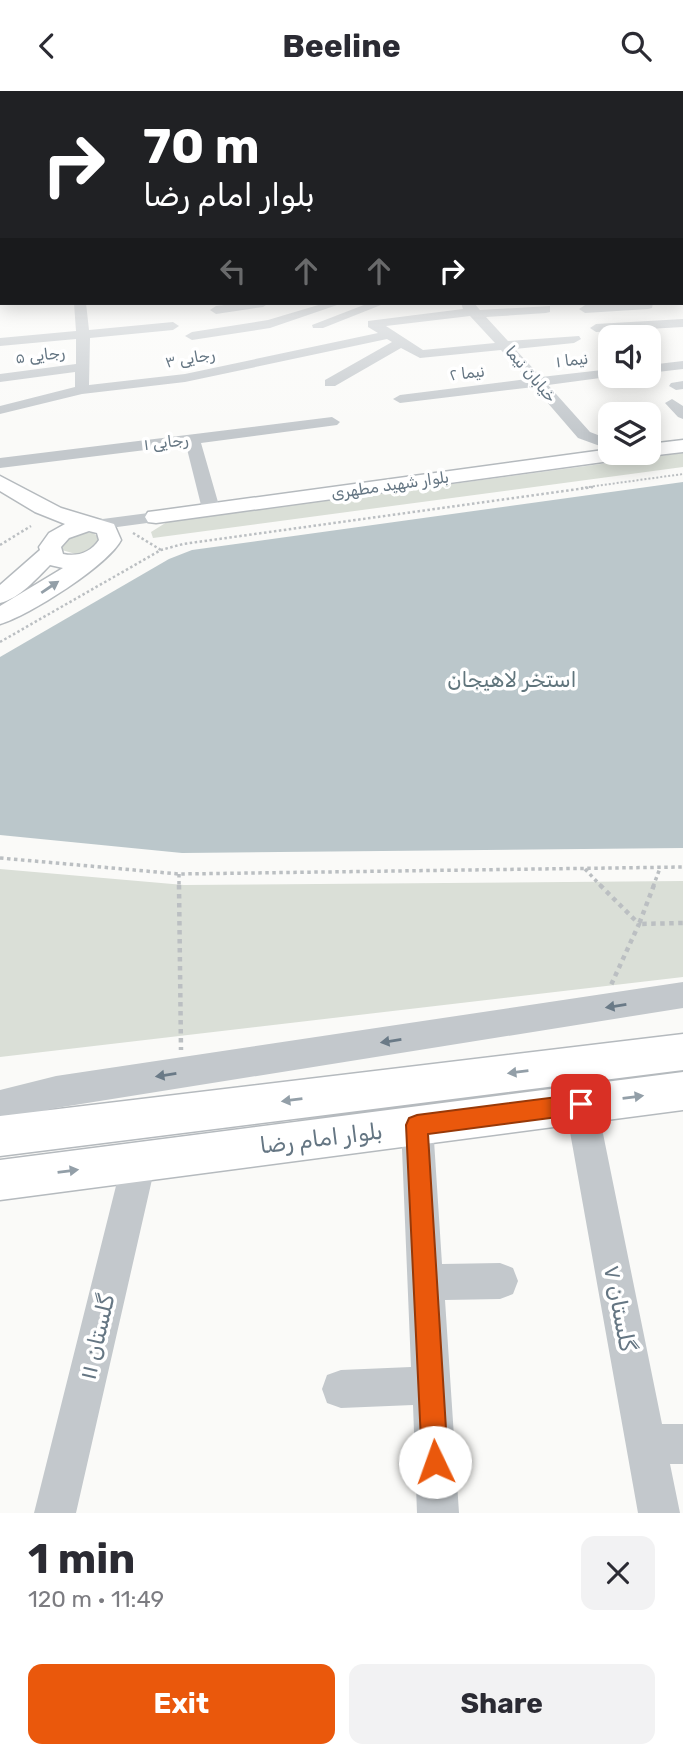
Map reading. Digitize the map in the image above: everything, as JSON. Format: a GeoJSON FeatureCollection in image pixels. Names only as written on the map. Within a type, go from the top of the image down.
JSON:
{"type":"FeatureCollection","features":[{"type":"Feature","properties":{"kind":"main road"},"geometry":{"type":"LineString","coordinates":[[661,449],[683,446]]}},
{"type":"Feature","properties":{"kind":"main road","name":"بلوار شهید مطهری"},"geometry":{"type":"LineString","coordinates":[[156,517],[598,457]]}},
{"type":"Feature","properties":{"kind":"main road"},"geometry":{"type":"LineString","coordinates":[[0,482],[27,502],[56,515],[106,529],[109,534],[104,549],[39,595],[0,616]]}},
{"type":"Feature","properties":{"kind":"main road"},"geometry":{"type":"LineString","coordinates":[[0,498],[42,540],[53,558],[60,562],[71,563],[104,549]]}},
{"type":"Feature","properties":{"kind":"main road"},"geometry":{"type":"LineString","coordinates":[[0,596],[17,584],[42,540],[92,525]]}},
{"type":"Feature","properties":{"kind":"main road","name":"بلوار امام رضا"},"geometry":{"type":"LineString","coordinates":[[0,1136],[683,1052]]}},
{"type":"Feature","properties":{"kind":"main road","name":"بلوار امام رضا"},"geometry":{"type":"LineString","coordinates":[[0,1180],[683,1091]]}},
{"type":"Feature","properties":{"kind":"street"},"geometry":{"type":"LineString","coordinates":[[80,305],[84,367],[82,390]]}},
{"type":"Feature","properties":{"kind":"street"},"geometry":{"type":"LineString","coordinates":[[216,310],[250,305]]}},
{"type":"Feature","properties":{"kind":"street"},"geometry":{"type":"LineString","coordinates":[[192,337],[270,324],[331,305]]}},
{"type":"Feature","properties":{"kind":"street"},"geometry":{"type":"LineString","coordinates":[[307,329],[374,305]]}},
{"type":"Feature","properties":{"kind":"street"},"geometry":{"type":"LineString","coordinates":[[449,305],[471,310]]}},
{"type":"Feature","properties":{"kind":"street"},"geometry":{"type":"LineString","coordinates":[[585,309],[635,305]]}},
{"type":"Feature","properties":{"kind":"street"},"geometry":{"type":"LineString","coordinates":[[648,305],[677,330]]}},
{"type":"Feature","properties":{"kind":"street"},"geometry":{"type":"LineString","coordinates":[[546,309],[471,310],[373,324],[386,335],[420,354],[574,339]]}},
{"type":"Feature","properties":{"kind":"street","name":"خیابان نیما"},"geometry":{"type":"LineString","coordinates":[[471,310],[584,435],[598,440]]}},
{"type":"Feature","properties":{"kind":"street"},"geometry":{"type":"LineString","coordinates":[[0,342],[173,326]]}},
{"type":"Feature","properties":{"kind":"street"},"geometry":{"type":"LineString","coordinates":[[596,328],[677,330]]}},
{"type":"Feature","properties":{"kind":"street","name":"رجایی ۳"},"geometry":{"type":"LineString","coordinates":[[0,410],[82,390],[185,378],[386,335]]}},
{"type":"Feature","properties":{"kind":"street"},"geometry":{"type":"LineString","coordinates":[[330,383],[399,343]]}},
{"type":"Feature","properties":{"kind":"street"},"geometry":{"type":"LineString","coordinates":[[661,368],[683,365]]}},
{"type":"Feature","properties":{"kind":"street","name":"رجایی ۵"},"geometry":{"type":"LineString","coordinates":[[0,378],[84,367]]}},
{"type":"Feature","properties":{"kind":"street","name":"نیما ۱"},"geometry":{"type":"LineString","coordinates":[[538,382],[598,375]]}},
{"type":"Feature","properties":{"kind":"street","name":"نیما ۲"},"geometry":{"type":"LineString","coordinates":[[400,400],[538,382]]}},
{"type":"Feature","properties":{"kind":"street","name":"رجایی ۱"},"geometry":{"type":"LineString","coordinates":[[0,463],[332,422]]}},
{"type":"Feature","properties":{"kind":"street"},"geometry":{"type":"LineString","coordinates":[[581,459],[584,435]]}},
{"type":"Feature","properties":{"kind":"street"},"geometry":{"type":"LineString","coordinates":[[192,439],[211,509]]}},
{"type":"Feature","properties":{"kind":"street"},"geometry":{"type":"LineString","coordinates":[[92,525],[156,517]]}},
{"type":"Feature","properties":{"kind":"street"},"geometry":{"type":"LineString","coordinates":[[104,549],[156,517]]}},
{"type":"Feature","properties":{"kind":"street"},"geometry":{"type":"LineString","coordinates":[[0,1106],[56,1092],[683,995]]}},
{"type":"Feature","properties":{"kind":"street","name":"گلستان ۷"},"geometry":{"type":"LineString","coordinates":[[581,1104],[664,1444],[659,1513]]}},
{"type":"Feature","properties":{"kind":"street"},"geometry":{"type":"LineString","coordinates":[[417,1125],[438,1513]]}},
{"type":"Feature","properties":{"kind":"street","name":"گلستان ۱۱"},"geometry":{"type":"LineString","coordinates":[[55,1513],[139,1162]]}},
{"type":"Feature","properties":{"kind":"street"},"geometry":{"type":"LineString","coordinates":[[425,1282],[500,1281]]}},
{"type":"Feature","properties":{"kind":"street"},"geometry":{"type":"LineString","coordinates":[[341,1389],[431,1385]]}},
{"type":"Feature","properties":{"kind":"path"},"geometry":{"type":"LineString","coordinates":[[0,642],[161,551],[183,544],[683,474]]}},
{"type":"Feature","properties":{"kind":"path"},"geometry":{"type":"LineString","coordinates":[[130,532],[161,551]]}},
{"type":"Feature","properties":{"kind":"path"},"geometry":{"type":"LineString","coordinates":[[0,545],[42,540]]}},
{"type":"Feature","properties":{"kind":"path"},"geometry":{"type":"LineString","coordinates":[[0,858],[179,874],[683,867]]}},
{"type":"Feature","properties":{"kind":"path"},"geometry":{"type":"LineString","coordinates":[[601,1009],[639,924],[660,868]]}},
{"type":"Feature","properties":{"kind":"path"},"geometry":{"type":"LineString","coordinates":[[585,869],[639,924],[683,923]]}},
{"type":"Feature","properties":{"kind":"path"},"geometry":{"type":"LineString","coordinates":[[179,874],[181,1073]]}},
{"type":"Feature","properties":{"kind":"shaded area"},"geometry":{"type":"Polygon","coordinates":[[[683,453],[683,467],[153,538],[151,532],[167,522],[598,464],[661,465],[661,456],[683,453]]]}},
{"type":"Feature","properties":{"kind":"shaded area"},"geometry":{"type":"Polygon","coordinates":[[[80,533],[93,533],[100,538],[100,545],[79,555],[62,550],[63,540],[80,533]]]}},
{"type":"Feature","properties":{"kind":"shaded area"},"geometry":{"type":"Polygon","coordinates":[[[0,869],[184,885],[683,881],[683,977],[0,1057],[0,869]]]}},
{"type":"Feature","properties":{"kind":"water","name":"استخر لاهیجان"},"geometry":{"type":"Polygon","coordinates":[[[683,482],[683,848],[182,853],[0,835],[0,657],[169,559],[192,550],[683,482]]]}},
{"type":"Feature","properties":{"kind":"route"},"geometry":{"type":"LineString","coordinates":[[435,1462],[417,1125],[581,1104]]}}]}
